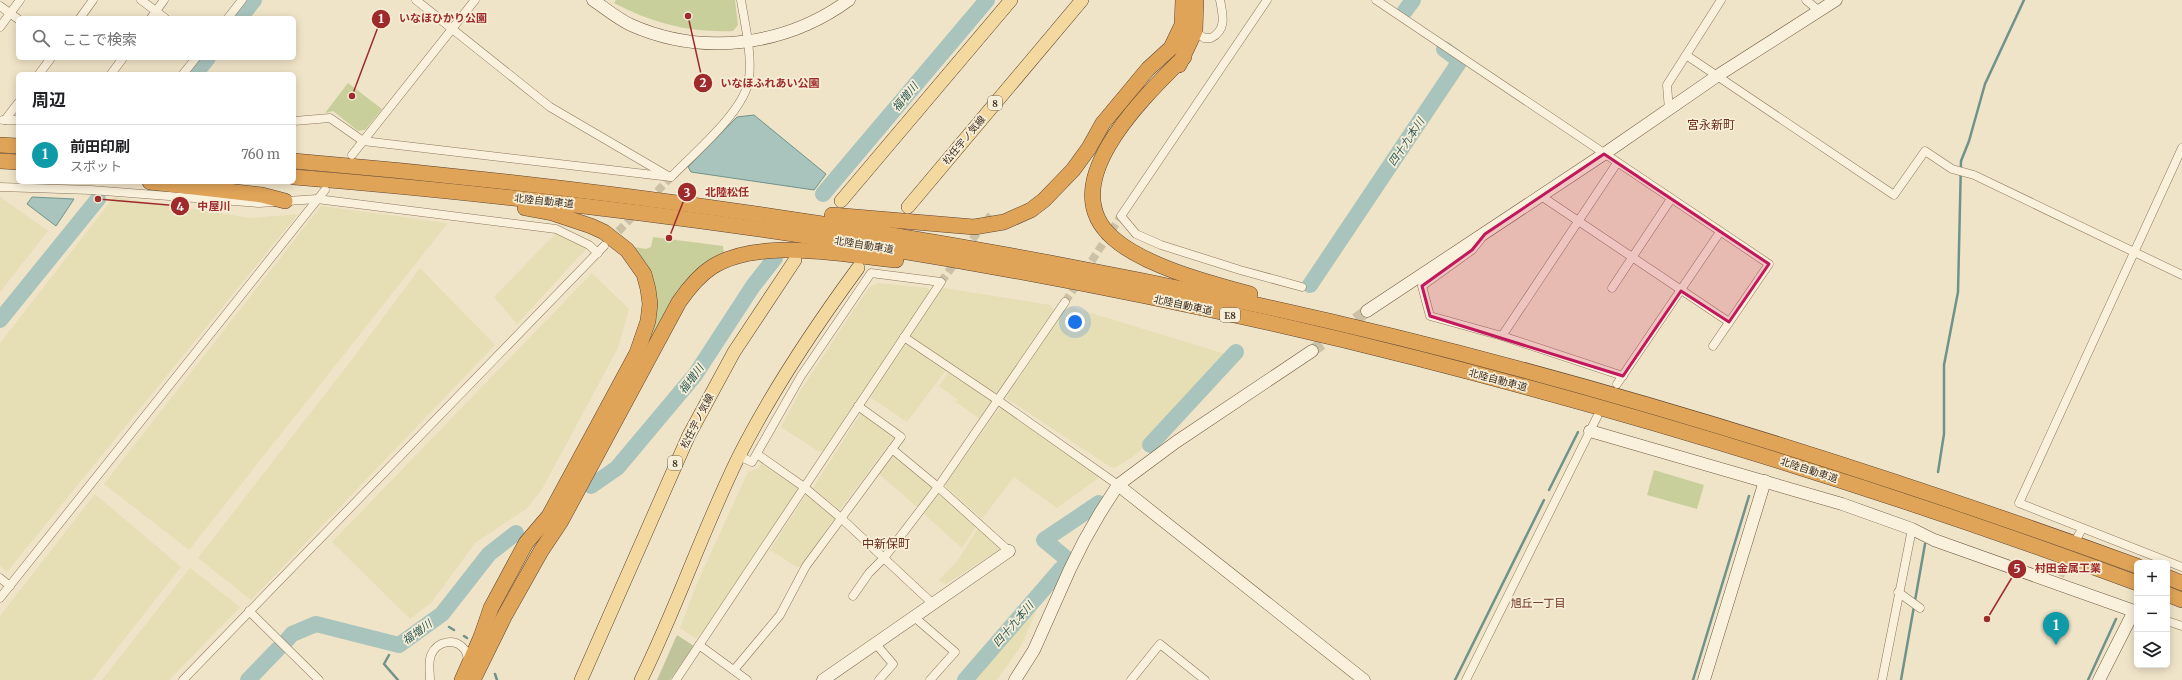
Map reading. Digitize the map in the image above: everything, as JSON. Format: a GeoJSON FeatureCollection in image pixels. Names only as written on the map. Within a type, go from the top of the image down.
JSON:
{"type":"FeatureCollection","features":[{"type":"Feature","properties":{"kind":"highway"},"geometry":{"type":"LineString","coordinates":[[709,206],[956,226],[989,226],[1018,217],[1044,200],[1074,170],[1089,148],[1103,123],[1148,69],[1171,48],[1182,25],[1183,0]]}},
{"type":"Feature","properties":{"kind":"highway"},"geometry":{"type":"LineString","coordinates":[[1196,0],[1195,31],[1184,57],[1168,86],[1122,140],[1102,158],[1093,182],[1094,207],[1104,229],[1113,238],[1134,252],[1174,270],[1244,292],[1384,330],[1422,344]]}},
{"type":"Feature","properties":{"kind":"highway"},"geometry":{"type":"LineString","coordinates":[[0,145],[16,146]]}},
{"type":"Feature","properties":{"kind":"highway"},"geometry":{"type":"LineString","coordinates":[[0,161],[16,162]]}},
{"type":"Feature","properties":{"kind":"highway","name":"北陸自動車道"},"geometry":{"type":"LineString","coordinates":[[296,161],[543,185],[709,206],[832,224],[1052,262],[1253,304],[1422,344],[1595,390],[1772,443],[1959,503],[2134,565]]}},
{"type":"Feature","properties":{"kind":"highway"},"geometry":{"type":"LineString","coordinates":[[296,177],[476,199],[552,213],[604,232],[627,250],[644,274],[650,304],[648,321],[637,353],[555,519],[541,551],[506,615],[469,662],[462,680]]}},
{"type":"Feature","properties":{"kind":"highway","name":"北陸自動車道"},"geometry":{"type":"LineString","coordinates":[[296,177],[391,185],[674,216],[818,238],[1042,276],[1328,336],[1590,404],[1860,487],[2016,539],[2134,582]]}},
{"type":"Feature","properties":{"kind":"highway"},"geometry":{"type":"LineString","coordinates":[[167,184],[262,195],[285,201]]}},
{"type":"Feature","properties":{"kind":"highway"},"geometry":{"type":"LineString","coordinates":[[555,519],[679,302],[700,276],[726,260],[753,252],[793,250],[1042,276]]}},
{"type":"Feature","properties":{"kind":"highway"},"geometry":{"type":"LineString","coordinates":[[2170,578],[2182,583]]}},
{"type":"Feature","properties":{"kind":"highway"},"geometry":{"type":"LineString","coordinates":[[2170,595],[2182,600]]}},
{"type":"Feature","properties":{"kind":"highway"},"geometry":{"type":"LineString","coordinates":[[473,680],[487,640]]}},
{"type":"Feature","properties":{"kind":"main road"},"geometry":{"type":"LineString","coordinates":[[841,201],[1011,0]]}},
{"type":"Feature","properties":{"kind":"main road","name":"松任宇ノ気線"},"geometry":{"type":"LineString","coordinates":[[908,206],[1082,0]]}},
{"type":"Feature","properties":{"kind":"main road","name":"松任宇ノ気線"},"geometry":{"type":"LineString","coordinates":[[581,680],[689,435],[734,352],[795,260]]}},
{"type":"Feature","properties":{"kind":"main road"},"geometry":{"type":"LineString","coordinates":[[641,680],[702,536],[739,456],[793,361],[858,268]]}},
{"type":"Feature","properties":{"kind":"street"},"geometry":{"type":"LineString","coordinates":[[0,27],[20,0]]}},
{"type":"Feature","properties":{"kind":"street"},"geometry":{"type":"LineString","coordinates":[[81,16],[93,0]]}},
{"type":"Feature","properties":{"kind":"street"},"geometry":{"type":"LineString","coordinates":[[141,0],[154,15],[164,0]]}},
{"type":"Feature","properties":{"kind":"street"},"geometry":{"type":"LineString","coordinates":[[230,16],[242,0]]}},
{"type":"Feature","properties":{"kind":"street"},"geometry":{"type":"LineString","coordinates":[[416,0],[550,107],[670,177]]}},
{"type":"Feature","properties":{"kind":"street"},"geometry":{"type":"LineString","coordinates":[[352,155],[475,0]]}},
{"type":"Feature","properties":{"kind":"street"},"geometry":{"type":"LineString","coordinates":[[593,0],[629,24],[664,37],[702,43],[747,42],[777,36],[819,19],[849,0]]}},
{"type":"Feature","properties":{"kind":"street"},"geometry":{"type":"LineString","coordinates":[[670,177],[741,102],[749,79],[747,42],[741,0]]}},
{"type":"Feature","properties":{"kind":"street"},"geometry":{"type":"LineString","coordinates":[[1195,31],[1204,38],[1211,38],[1221,30],[1223,22],[1220,0]]}},
{"type":"Feature","properties":{"kind":"street"},"geometry":{"type":"LineString","coordinates":[[1267,0],[1121,216],[1136,234],[1161,245],[1240,270],[1302,287]]}},
{"type":"Feature","properties":{"kind":"street"},"geometry":{"type":"LineString","coordinates":[[1376,0],[1512,90],[1617,163],[1768,264],[1713,346]]}},
{"type":"Feature","properties":{"kind":"street"},"geometry":{"type":"LineString","coordinates":[[1668,110],[1668,85],[1721,0]]}},
{"type":"Feature","properties":{"kind":"street"},"geometry":{"type":"LineString","coordinates":[[1806,0],[1819,11]]}},
{"type":"Feature","properties":{"kind":"street"},"geometry":{"type":"LineString","coordinates":[[1367,311],[1485,234],[1717,76],[1836,0]]}},
{"type":"Feature","properties":{"kind":"street"},"geometry":{"type":"LineString","coordinates":[[0,6],[16,18]]}},
{"type":"Feature","properties":{"kind":"street"},"geometry":{"type":"LineString","coordinates":[[1686,55],[1894,195],[1925,151],[1952,169],[1974,175],[2182,275]]}},
{"type":"Feature","properties":{"kind":"street"},"geometry":{"type":"LineString","coordinates":[[40,72],[50,60]]}},
{"type":"Feature","properties":{"kind":"street"},"geometry":{"type":"LineString","coordinates":[[112,72],[122,60]]}},
{"type":"Feature","properties":{"kind":"street"},"geometry":{"type":"LineString","coordinates":[[185,72],[194,60]]}},
{"type":"Feature","properties":{"kind":"street"},"geometry":{"type":"LineString","coordinates":[[3,120],[16,105]]}},
{"type":"Feature","properties":{"kind":"street"},"geometry":{"type":"LineString","coordinates":[[296,121],[330,118],[363,141],[670,177]]}},
{"type":"Feature","properties":{"kind":"street"},"geometry":{"type":"LineString","coordinates":[[3,120],[16,120]]}},
{"type":"Feature","properties":{"kind":"street"},"geometry":{"type":"LineString","coordinates":[[2182,148],[2019,503],[2080,533],[2182,567]]}},
{"type":"Feature","properties":{"kind":"street"},"geometry":{"type":"LineString","coordinates":[[1502,336],[1617,163]]}},
{"type":"Feature","properties":{"kind":"street"},"geometry":{"type":"LineString","coordinates":[[0,187],[91,190],[259,203],[317,199],[556,229],[589,245],[598,253]]}},
{"type":"Feature","properties":{"kind":"street"},"geometry":{"type":"LineString","coordinates":[[0,598],[324,190]]}},
{"type":"Feature","properties":{"kind":"street"},"geometry":{"type":"LineString","coordinates":[[1541,196],[1729,322]]}},
{"type":"Feature","properties":{"kind":"street"},"geometry":{"type":"LineString","coordinates":[[1612,288],[1633,258],[1670,199]]}},
{"type":"Feature","properties":{"kind":"street"},"geometry":{"type":"LineString","coordinates":[[1617,384],[1720,232]]}},
{"type":"Feature","properties":{"kind":"street"},"geometry":{"type":"LineString","coordinates":[[1485,234],[1472,250],[1422,286],[1430,316],[1502,336],[1623,376]]}},
{"type":"Feature","properties":{"kind":"street"},"geometry":{"type":"LineString","coordinates":[[183,680],[604,246]]}},
{"type":"Feature","properties":{"kind":"street"},"geometry":{"type":"LineString","coordinates":[[676,680],[941,282],[871,273],[801,376],[752,462],[739,456]]}},
{"type":"Feature","properties":{"kind":"street"},"geometry":{"type":"LineString","coordinates":[[854,596],[869,572],[884,558],[938,487],[1065,302]]}},
{"type":"Feature","properties":{"kind":"street"},"geometry":{"type":"LineString","coordinates":[[904,337],[999,400],[1118,485],[1364,680]]}},
{"type":"Feature","properties":{"kind":"street"},"geometry":{"type":"LineString","coordinates":[[1015,680],[1034,650],[1070,569],[1090,530],[1118,485],[1176,442],[1312,352]]}},
{"type":"Feature","properties":{"kind":"street"},"geometry":{"type":"LineString","coordinates":[[734,670],[780,615],[806,566],[901,437],[858,406]]}},
{"type":"Feature","properties":{"kind":"street"},"geometry":{"type":"LineString","coordinates":[[1466,680],[1596,417]]}},
{"type":"Feature","properties":{"kind":"street"},"geometry":{"type":"LineString","coordinates":[[1590,431],[1842,504],[1912,529],[1934,540],[2059,579],[2134,610]]}},
{"type":"Feature","properties":{"kind":"street"},"geometry":{"type":"LineString","coordinates":[[823,680],[913,616],[1009,551],[938,487],[892,449]]}},
{"type":"Feature","properties":{"kind":"street"},"geometry":{"type":"LineString","coordinates":[[757,454],[804,487],[841,518],[932,603]]}},
{"type":"Feature","properties":{"kind":"street"},"geometry":{"type":"LineString","coordinates":[[1704,680],[1765,481]]}},
{"type":"Feature","properties":{"kind":"street"},"geometry":{"type":"LineString","coordinates":[[1882,680],[1901,595],[1912,529]]}},
{"type":"Feature","properties":{"kind":"street"},"geometry":{"type":"LineString","coordinates":[[0,578],[10,586]]}},
{"type":"Feature","properties":{"kind":"street"},"geometry":{"type":"LineString","coordinates":[[1901,595],[1920,608]]}},
{"type":"Feature","properties":{"kind":"street"},"geometry":{"type":"LineString","coordinates":[[249,611],[319,680]]}},
{"type":"Feature","properties":{"kind":"street"},"geometry":{"type":"LineString","coordinates":[[2099,680],[2134,615]]}},
{"type":"Feature","properties":{"kind":"street"},"geometry":{"type":"LineString","coordinates":[[913,616],[955,652],[930,680]]}},
{"type":"Feature","properties":{"kind":"street"},"geometry":{"type":"LineString","coordinates":[[2170,622],[2182,626]]}},
{"type":"Feature","properties":{"kind":"street"},"geometry":{"type":"LineString","coordinates":[[430,680],[431,656],[437,645],[443,642],[448,642],[461,647],[465,651],[469,662]]}},
{"type":"Feature","properties":{"kind":"street"},"geometry":{"type":"LineString","coordinates":[[875,643],[893,664],[879,680]]}},
{"type":"Feature","properties":{"kind":"street"},"geometry":{"type":"LineString","coordinates":[[1130,680],[1160,644],[1205,680]]}},
{"type":"Feature","properties":{"kind":"street"},"geometry":{"type":"LineString","coordinates":[[698,645],[747,680]]}},
{"type":"Feature","properties":{"kind":"highlighted area"},"geometry":{"type":"Polygon","coordinates":[[[1604,154],[1769,264],[1729,322],[1681,291],[1623,376],[1430,316],[1422,286],[1472,250],[1485,234],[1604,154]]]}},
{"type":"Feature","properties":{"kind":"shaded area"},"geometry":{"type":"Polygon","coordinates":[[[0,197],[48,231],[0,292],[0,197]]]}},
{"type":"Feature","properties":{"kind":"shaded area"},"geometry":{"type":"Polygon","coordinates":[[[114,197],[251,218],[298,214],[7,572],[0,566],[0,343],[114,197]]]}},
{"type":"Feature","properties":{"kind":"shaded area"},"geometry":{"type":"Polygon","coordinates":[[[321,206],[448,223],[189,550],[104,484],[321,206]]]}},
{"type":"Feature","properties":{"kind":"shaded area"},"geometry":{"type":"Polygon","coordinates":[[[557,232],[587,248],[517,324],[494,297],[557,232]]]}},
{"type":"Feature","properties":{"kind":"shaded area"},"geometry":{"type":"Polygon","coordinates":[[[420,268],[495,345],[251,600],[198,558],[350,362],[420,268]]]}},
{"type":"Feature","properties":{"kind":"shaded area"},"geometry":{"type":"Polygon","coordinates":[[[592,273],[629,309],[618,348],[541,491],[526,509],[475,543],[432,602],[410,619],[332,542],[592,273]]]}},
{"type":"Feature","properties":{"kind":"shaded area"},"geometry":{"type":"Polygon","coordinates":[[[878,283],[928,288],[930,292],[823,451],[818,451],[781,427],[801,390],[859,302],[870,287],[878,283]]]}},
{"type":"Feature","properties":{"kind":"shaded area"},"geometry":{"type":"Polygon","coordinates":[[[944,288],[1050,305],[1054,310],[997,394],[911,339],[910,335],[940,290],[944,288]]]}},
{"type":"Feature","properties":{"kind":"shaded area"},"geometry":{"type":"Polygon","coordinates":[[[1071,307],[1229,355],[1138,453],[1115,468],[1109,466],[1006,398],[1062,311],[1071,307]]]}},
{"type":"Feature","properties":{"kind":"shaded area"},"geometry":{"type":"Polygon","coordinates":[[[906,343],[946,370],[907,422],[870,397],[906,343]]]}},
{"type":"Feature","properties":{"kind":"shaded area"},"geometry":{"type":"Polygon","coordinates":[[[948,373],[992,401],[993,403],[981,420],[956,402],[957,399],[939,386],[948,373]]]}},
{"type":"Feature","properties":{"kind":"shaded area"},"geometry":{"type":"Polygon","coordinates":[[[1001,406],[1099,475],[1098,478],[1057,508],[1014,477],[982,519],[947,488],[945,484],[1001,406]]]}},
{"type":"Feature","properties":{"kind":"shaded area"},"geometry":{"type":"Polygon","coordinates":[[[861,413],[894,437],[840,510],[813,488],[861,413]]]}},
{"type":"Feature","properties":{"kind":"shaded area"},"geometry":{"type":"Polygon","coordinates":[[[892,454],[932,487],[917,507],[878,473],[892,454]]]}},
{"type":"Feature","properties":{"kind":"shaded area"},"geometry":{"type":"Polygon","coordinates":[[[762,462],[799,488],[701,634],[696,639],[680,628],[698,581],[748,472],[759,468],[762,462]]]}},
{"type":"Feature","properties":{"kind":"shaded area"},"geometry":{"type":"Polygon","coordinates":[[[938,491],[977,525],[962,548],[923,513],[938,491]]]}},
{"type":"Feature","properties":{"kind":"shaded area"},"geometry":{"type":"Polygon","coordinates":[[[807,493],[835,517],[801,567],[797,567],[770,550],[807,493]]]}},
{"type":"Feature","properties":{"kind":"shaded area"},"geometry":{"type":"Polygon","coordinates":[[[95,494],[181,567],[92,680],[0,680],[0,616],[95,494]]]}},
{"type":"Feature","properties":{"kind":"shaded area"},"geometry":{"type":"Polygon","coordinates":[[[979,527],[1002,548],[946,584],[939,580],[958,560],[979,527]]]}},
{"type":"Feature","properties":{"kind":"shaded area"},"geometry":{"type":"Polygon","coordinates":[[[190,568],[240,607],[169,680],[102,680],[190,568]]]}},
{"type":"Feature","properties":{"kind":"shaded area"},"geometry":{"type":"Polygon","coordinates":[[[1041,599],[1021,646],[997,680],[971,680],[1041,599]]]}},
{"type":"Feature","properties":{"kind":"green space"},"geometry":{"type":"Polygon","coordinates":[[[616,0],[735,0],[738,25],[733,31],[686,28],[657,21],[628,10],[614,3],[616,0]]]}},
{"type":"Feature","properties":{"kind":"green space"},"geometry":{"type":"Polygon","coordinates":[[[348,83],[382,109],[365,130],[358,131],[333,111],[325,113],[348,83]]]}},
{"type":"Feature","properties":{"kind":"green space"},"geometry":{"type":"Polygon","coordinates":[[[653,237],[723,246],[724,254],[663,317],[652,336],[654,313],[652,290],[645,268],[634,247],[646,249],[651,247],[653,237]]]}},
{"type":"Feature","properties":{"kind":"green space"},"geometry":{"type":"Polygon","coordinates":[[[1654,470],[1704,485],[1697,509],[1647,495],[1654,470]]]}},
{"type":"Feature","properties":{"kind":"green space"},"geometry":{"type":"Polygon","coordinates":[[[677,635],[694,646],[670,680],[657,680],[677,635]]]}},
{"type":"Feature","properties":{"kind":"water"},"geometry":{"type":"Polygon","coordinates":[[[754,115],[826,174],[814,190],[691,172],[688,167],[737,117],[754,115]]]}},
{"type":"Feature","properties":{"kind":"water"},"geometry":{"type":"Polygon","coordinates":[[[32,197],[74,199],[56,226],[27,204],[32,197]]]}},
{"type":"Feature","properties":{"kind":"waterway"},"geometry":{"type":"LineString","coordinates":[[242,16],[254,0]]}},
{"type":"Feature","properties":{"kind":"waterway","name":"福増川"},"geometry":{"type":"LineString","coordinates":[[823,194],[987,0]]}},
{"type":"Feature","properties":{"kind":"waterway","name":"四十九本川"},"geometry":{"type":"LineString","coordinates":[[1405,11],[1413,0]]}},
{"type":"Feature","properties":{"kind":"waterway"},"geometry":{"type":"LineString","coordinates":[[1938,472],[1944,434],[1944,365],[1958,292],[1961,161],[1969,141],[1985,84],[2024,0]]}},
{"type":"Feature","properties":{"kind":"waterway","name":"四十九本川"},"geometry":{"type":"LineString","coordinates":[[1310,285],[1460,61],[1444,49]]}},
{"type":"Feature","properties":{"kind":"waterway"},"geometry":{"type":"LineString","coordinates":[[197,72],[206,60]]}},
{"type":"Feature","properties":{"kind":"waterway"},"geometry":{"type":"LineString","coordinates":[[0,320],[98,199]]}},
{"type":"Feature","properties":{"kind":"waterway","name":"福増川"},"geometry":{"type":"LineString","coordinates":[[591,486],[617,468],[695,375],[753,286],[775,258]]}},
{"type":"Feature","properties":{"kind":"waterway","name":"四十九本川"},"geometry":{"type":"LineString","coordinates":[[1150,445],[1236,352]]}},
{"type":"Feature","properties":{"kind":"waterway"},"geometry":{"type":"LineString","coordinates":[[1549,490],[1578,432]]}},
{"type":"Feature","properties":{"kind":"waterway"},"geometry":{"type":"LineString","coordinates":[[1693,680],[1749,496]]}},
{"type":"Feature","properties":{"kind":"waterway"},"geometry":{"type":"LineString","coordinates":[[1455,680],[1544,500]]}},
{"type":"Feature","properties":{"kind":"waterway","name":"四十九本川"},"geometry":{"type":"LineString","coordinates":[[1067,559],[1044,540],[1099,503]]}},
{"type":"Feature","properties":{"kind":"waterway","name":"福増川"},"geometry":{"type":"LineString","coordinates":[[287,640],[292,634],[316,624],[399,645],[442,614],[489,554],[516,533]]}},
{"type":"Feature","properties":{"kind":"waterway"},"geometry":{"type":"LineString","coordinates":[[1901,680],[1925,544]]}},
{"type":"Feature","properties":{"kind":"waterway","name":"四十九本川"},"geometry":{"type":"LineString","coordinates":[[965,680],[1061,569]]}},
{"type":"Feature","properties":{"kind":"waterway"},"geometry":{"type":"LineString","coordinates":[[2088,680],[2116,619]]}},
{"type":"Feature","properties":{"kind":"waterway"},"geometry":{"type":"LineString","coordinates":[[449,627],[454,630]]}},
{"type":"Feature","properties":{"kind":"waterway","name":"福増川"},"geometry":{"type":"LineString","coordinates":[[394,649],[399,645]]}},
{"type":"Feature","properties":{"kind":"waterway","name":"福増川"},"geometry":{"type":"LineString","coordinates":[[248,680],[278,649]]}},
{"type":"Feature","properties":{"kind":"waterway"},"geometry":{"type":"LineString","coordinates":[[389,655],[384,664],[398,680]]}},
{"type":"Feature","properties":{"kind":"waterway"},"geometry":{"type":"LineString","coordinates":[[495,674],[497,680]]}},
{"type":"Feature","properties":{"kind":"tunnel"},"geometry":{"type":"LineString","coordinates":[[649,200],[671,177]]}},
{"type":"Feature","properties":{"kind":"tunnel"},"geometry":{"type":"LineString","coordinates":[[610,240],[637,212]]}},
{"type":"Feature","properties":{"kind":"tunnel"},"geometry":{"type":"LineString","coordinates":[[965,249],[991,215]]}},
{"type":"Feature","properties":{"kind":"tunnel"},"geometry":{"type":"LineString","coordinates":[[1085,271],[1121,216]]}},
{"type":"Feature","properties":{"kind":"tunnel"},"geometry":{"type":"LineString","coordinates":[[941,282],[957,260]]}},
{"type":"Feature","properties":{"kind":"tunnel"},"geometry":{"type":"LineString","coordinates":[[1065,302],[1079,281]]}},
{"type":"Feature","properties":{"kind":"tunnel"},"geometry":{"type":"LineString","coordinates":[[1312,351],[1367,311]]}},
{"type":"Feature","properties":{"kind":"tunnel"},"geometry":{"type":"LineString","coordinates":[[2060,576],[2069,556]]}},
{"type":"Feature","properties":{"kind":"place","name":"いなほふれあい公園"},"geometry":{"type":"Point","coordinates":[688,16]}},
{"type":"Feature","properties":{"kind":"place","name":"いなほひかり公園"},"geometry":{"type":"Point","coordinates":[352,96]}},
{"type":"Feature","properties":{"kind":"place","name":"中屋川"},"geometry":{"type":"Point","coordinates":[98,199]}},
{"type":"Feature","properties":{"kind":"place","name":"北陸松任"},"geometry":{"type":"Point","coordinates":[669,238]}},
{"type":"Feature","properties":{"kind":"place","name":"村田金属工業"},"geometry":{"type":"Point","coordinates":[1987,619]}},
{"type":"Feature","properties":{"kind":"place","name":"前田印刷"},"geometry":{"type":"Point","coordinates":[2056,645]}},
{"type":"Feature","properties":{"kind":"district","name":"宮永新町"},"geometry":{"type":"Point","coordinates":[1711,124]}},
{"type":"Feature","properties":{"kind":"district","name":"中新保町"},"geometry":{"type":"Point","coordinates":[886,543]}},
{"type":"Feature","properties":{"kind":"district","name":"旭丘一丁目"},"geometry":{"type":"Point","coordinates":[1538,603]}}]}
